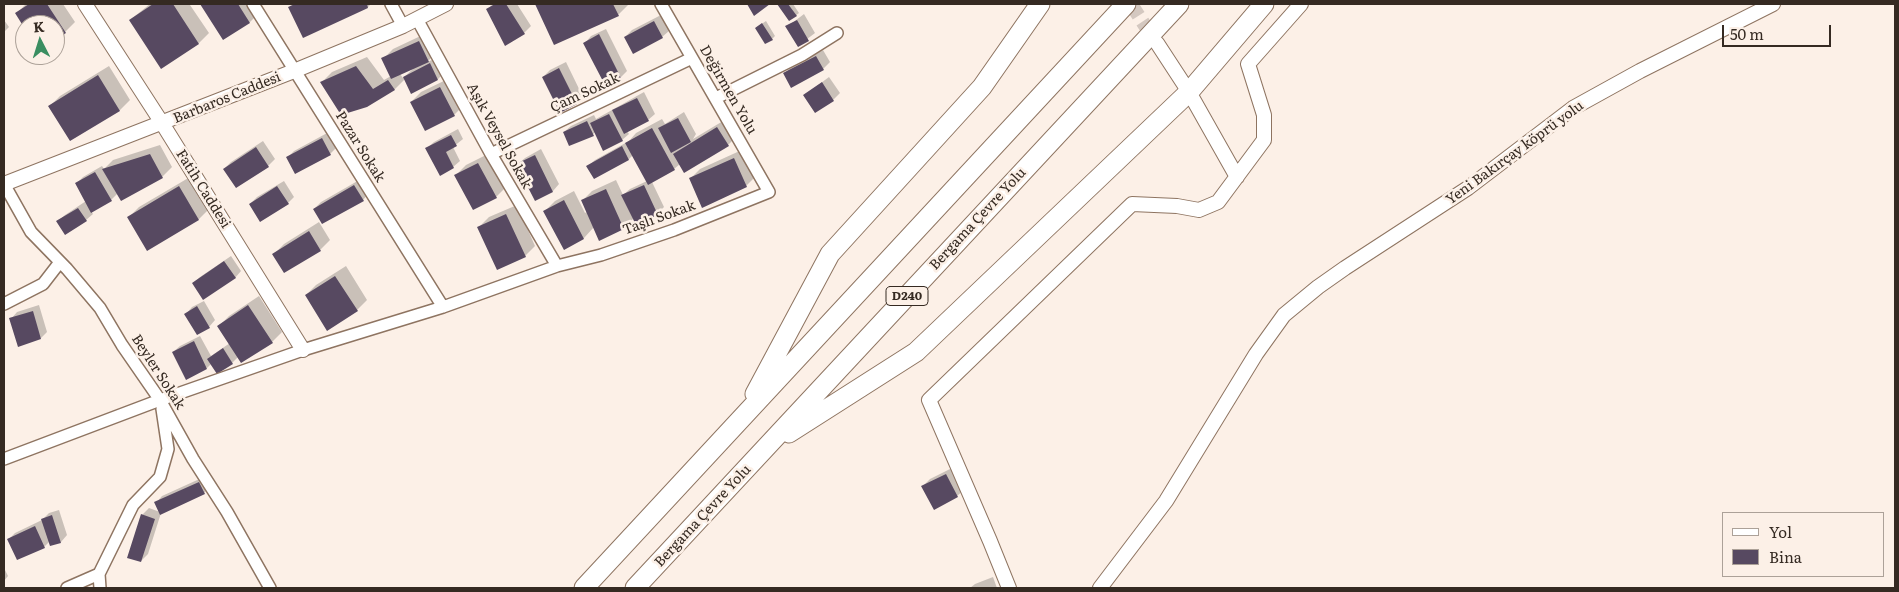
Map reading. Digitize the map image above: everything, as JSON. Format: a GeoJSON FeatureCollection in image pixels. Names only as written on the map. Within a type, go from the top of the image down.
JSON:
{"type":"FeatureCollection","features":[{"type":"Feature","properties":{"kind":"highway"},"geometry":{"type":"LineString","coordinates":[[743,417],[830,254],[982,87],[1040,4]]}},
{"type":"Feature","properties":{"kind":"highway","name":"D240"},"geometry":{"type":"LineString","coordinates":[[584,588],[1126,4]]}},
{"type":"Feature","properties":{"kind":"highway","name":"Bergama Çevre Yolu"},"geometry":{"type":"LineString","coordinates":[[635,588],[1178,4]]}},
{"type":"Feature","properties":{"kind":"highway"},"geometry":{"type":"LineString","coordinates":[[767,447],[916,352],[1190,92],[1264,4]]}},
{"type":"Feature","properties":{"kind":"street","name":"Fatih Caddesi"},"geometry":{"type":"LineString","coordinates":[[85,4],[303,350]]}},
{"type":"Feature","properties":{"kind":"street","name":"Pazar Sokak"},"geometry":{"type":"LineString","coordinates":[[253,4],[443,307]]}},
{"type":"Feature","properties":{"kind":"street"},"geometry":{"type":"LineString","coordinates":[[391,4],[403,26]]}},
{"type":"Feature","properties":{"kind":"street","name":"Barbaros Caddesi"},"geometry":{"type":"LineString","coordinates":[[4,184],[294,71],[403,26],[446,4]]}},
{"type":"Feature","properties":{"kind":"street"},"geometry":{"type":"LineString","coordinates":[[1009,588],[929,400],[1132,204],[1177,206],[1199,210],[1218,202],[1264,140],[1264,115],[1248,64],[1301,4]]}},
{"type":"Feature","properties":{"kind":"street","name":"Yeni Bakırçay köprü yolu"},"geometry":{"type":"LineString","coordinates":[[1100,588],[1166,501],[1256,354],[1284,315],[1318,286],[1468,188],[1574,108],[1640,71],[1773,4]]}},
{"type":"Feature","properties":{"kind":"street","name":"Değirmen Yolu"},"geometry":{"type":"LineString","coordinates":[[663,5],[769,192]]}},
{"type":"Feature","properties":{"kind":"street","name":"Aşık Veysel Sokak"},"geometry":{"type":"LineString","coordinates":[[417,19],[491,154],[557,266]]}},
{"type":"Feature","properties":{"kind":"street"},"geometry":{"type":"LineString","coordinates":[[716,98],[802,55],[837,33]]}},
{"type":"Feature","properties":{"kind":"street"},"geometry":{"type":"LineString","coordinates":[[1157,43],[1190,92],[1237,177]]}},
{"type":"Feature","properties":{"kind":"street","name":"Çam Sokak"},"geometry":{"type":"LineString","coordinates":[[491,154],[692,58]]}},
{"type":"Feature","properties":{"kind":"street","name":"Beyler Sokak"},"geometry":{"type":"LineString","coordinates":[[4,184],[31,232],[100,308],[122,345],[160,400],[270,588]]}},
{"type":"Feature","properties":{"kind":"street","name":"Taşlı Sokak"},"geometry":{"type":"LineString","coordinates":[[4,459],[160,400],[303,350],[443,307],[557,266],[600,255],[674,230],[769,192]]}},
{"type":"Feature","properties":{"kind":"street"},"geometry":{"type":"LineString","coordinates":[[4,304],[43,284],[60,262]]}},
{"type":"Feature","properties":{"kind":"street"},"geometry":{"type":"LineString","coordinates":[[100,588],[99,574],[133,506],[160,477],[168,449],[160,400]]}},
{"type":"Feature","properties":{"kind":"street"},"geometry":{"type":"LineString","coordinates":[[67,588],[99,574]]}},
{"type":"Feature","properties":{"kind":"building"},"geometry":{"type":"Polygon","coordinates":[[[29,4],[47,4],[54,15],[16,15],[15,13],[29,4]]]}},
{"type":"Feature","properties":{"kind":"building"},"geometry":{"type":"Polygon","coordinates":[[[153,4],[173,4],[199,44],[161,69],[129,20],[153,4]]]}},
{"type":"Feature","properties":{"kind":"building"},"geometry":{"type":"Polygon","coordinates":[[[200,4],[238,4],[250,23],[223,40],[200,4]]]}},
{"type":"Feature","properties":{"kind":"building"},"geometry":{"type":"Polygon","coordinates":[[[295,4],[367,4],[368,8],[303,38],[288,7],[295,4]]]}},
{"type":"Feature","properties":{"kind":"building"},"geometry":{"type":"Polygon","coordinates":[[[495,4],[506,4],[525,34],[505,46],[486,9],[495,4]]]}},
{"type":"Feature","properties":{"kind":"building"},"geometry":{"type":"Polygon","coordinates":[[[535,4],[613,4],[619,16],[554,45],[535,4]]]}},
{"type":"Feature","properties":{"kind":"building"},"geometry":{"type":"Polygon","coordinates":[[[747,4],[770,4],[754,16],[747,4]]]}},
{"type":"Feature","properties":{"kind":"building"},"geometry":{"type":"Polygon","coordinates":[[[777,4],[788,4],[797,16],[789,21],[777,4]]]}},
{"type":"Feature","properties":{"kind":"building"},"geometry":{"type":"Polygon","coordinates":[[[797,20],[809,41],[798,47],[785,26],[797,20]]]}},
{"type":"Feature","properties":{"kind":"building"},"geometry":{"type":"Polygon","coordinates":[[[654,21],[663,38],[633,54],[624,37],[654,21]]]}},
{"type":"Feature","properties":{"kind":"building"},"geometry":{"type":"Polygon","coordinates":[[[762,23],[773,40],[765,44],[755,28],[762,23]]]}},
{"type":"Feature","properties":{"kind":"building"},"geometry":{"type":"Polygon","coordinates":[[[599,34],[621,78],[606,87],[583,43],[599,34]]]}},
{"type":"Feature","properties":{"kind":"building"},"geometry":{"type":"Polygon","coordinates":[[[419,41],[429,62],[391,79],[381,58],[419,41]]]}},
{"type":"Feature","properties":{"kind":"building"},"geometry":{"type":"Polygon","coordinates":[[[816,56],[824,70],[791,88],[783,73],[816,56]]]}},
{"type":"Feature","properties":{"kind":"building"},"geometry":{"type":"Polygon","coordinates":[[[430,63],[438,80],[411,94],[403,77],[430,63]]]}},
{"type":"Feature","properties":{"kind":"building"},"geometry":{"type":"Polygon","coordinates":[[[356,66],[373,89],[388,80],[395,90],[367,107],[341,115],[320,82],[356,66]]]}},
{"type":"Feature","properties":{"kind":"building"},"geometry":{"type":"Polygon","coordinates":[[[559,68],[577,104],[560,113],[542,77],[559,68]]]}},
{"type":"Feature","properties":{"kind":"building"},"geometry":{"type":"Polygon","coordinates":[[[98,75],[120,111],[70,141],[48,106],[98,75]]]}},
{"type":"Feature","properties":{"kind":"building"},"geometry":{"type":"Polygon","coordinates":[[[822,82],[834,101],[815,113],[803,95],[822,82]]]}},
{"type":"Feature","properties":{"kind":"building"},"geometry":{"type":"Polygon","coordinates":[[[440,87],[455,116],[425,131],[410,102],[440,87]]]}},
{"type":"Feature","properties":{"kind":"building"},"geometry":{"type":"Polygon","coordinates":[[[637,98],[649,121],[624,134],[612,110],[637,98]]]}},
{"type":"Feature","properties":{"kind":"building"},"geometry":{"type":"Polygon","coordinates":[[[609,114],[623,141],[603,151],[590,123],[609,114]]]}},
{"type":"Feature","properties":{"kind":"building"},"geometry":{"type":"Polygon","coordinates":[[[678,118],[691,142],[671,153],[658,128],[678,118]]]}},
{"type":"Feature","properties":{"kind":"building"},"geometry":{"type":"Polygon","coordinates":[[[587,121],[594,136],[569,146],[563,132],[587,121]]]}},
{"type":"Feature","properties":{"kind":"building"},"geometry":{"type":"Polygon","coordinates":[[[717,127],[729,146],[684,173],[673,154],[717,127]]]}},
{"type":"Feature","properties":{"kind":"building"},"geometry":{"type":"Polygon","coordinates":[[[652,128],[675,170],[648,185],[625,143],[652,128]]]}},
{"type":"Feature","properties":{"kind":"building"},"geometry":{"type":"Polygon","coordinates":[[[451,135],[457,146],[446,152],[454,168],[440,176],[425,148],[451,135]]]}},
{"type":"Feature","properties":{"kind":"building"},"geometry":{"type":"Polygon","coordinates":[[[322,138],[331,155],[295,174],[286,157],[322,138]]]}},
{"type":"Feature","properties":{"kind":"building"},"geometry":{"type":"Polygon","coordinates":[[[622,146],[629,160],[594,179],[586,166],[622,146]]]}},
{"type":"Feature","properties":{"kind":"building"},"geometry":{"type":"Polygon","coordinates":[[[256,147],[269,167],[236,188],[223,169],[256,147]]]}},
{"type":"Feature","properties":{"kind":"building"},"geometry":{"type":"Polygon","coordinates":[[[150,154],[163,178],[121,201],[102,169],[150,154]]]}},
{"type":"Feature","properties":{"kind":"building"},"geometry":{"type":"Polygon","coordinates":[[[535,155],[553,192],[535,201],[516,164],[535,155]]]}},
{"type":"Feature","properties":{"kind":"building"},"geometry":{"type":"Polygon","coordinates":[[[734,158],[747,187],[702,208],[689,178],[734,158]]]}},
{"type":"Feature","properties":{"kind":"building"},"geometry":{"type":"Polygon","coordinates":[[[478,163],[497,198],[473,210],[454,175],[478,163]]]}},
{"type":"Feature","properties":{"kind":"building"},"geometry":{"type":"Polygon","coordinates":[[[95,172],[112,201],[91,213],[75,183],[95,172]]]}},
{"type":"Feature","properties":{"kind":"building"},"geometry":{"type":"Polygon","coordinates":[[[354,185],[364,201],[322,224],[313,209],[354,185]]]}},
{"type":"Feature","properties":{"kind":"building"},"geometry":{"type":"Polygon","coordinates":[[[644,185],[658,215],[636,225],[621,195],[644,185]]]}},
{"type":"Feature","properties":{"kind":"building"},"geometry":{"type":"Polygon","coordinates":[[[179,186],[199,220],[147,251],[127,217],[179,186]]]}},
{"type":"Feature","properties":{"kind":"building"},"geometry":{"type":"Polygon","coordinates":[[[277,186],[289,204],[260,222],[249,204],[277,186]]]}},
{"type":"Feature","properties":{"kind":"building"},"geometry":{"type":"Polygon","coordinates":[[[606,189],[624,229],[599,241],[581,200],[606,189]]]}},
{"type":"Feature","properties":{"kind":"building"},"geometry":{"type":"Polygon","coordinates":[[[564,200],[584,239],[564,250],[543,211],[564,200]]]}},
{"type":"Feature","properties":{"kind":"building"},"geometry":{"type":"Polygon","coordinates":[[[78,208],[87,221],[65,235],[56,221],[78,208]]]}},
{"type":"Feature","properties":{"kind":"building"},"geometry":{"type":"Polygon","coordinates":[[[506,214],[526,257],[497,270],[477,227],[506,214]]]}},
{"type":"Feature","properties":{"kind":"building"},"geometry":{"type":"Polygon","coordinates":[[[309,231],[321,251],[284,273],[272,254],[309,231]]]}},
{"type":"Feature","properties":{"kind":"building"},"geometry":{"type":"Polygon","coordinates":[[[224,261],[236,278],[203,300],[192,283],[224,261]]]}},
{"type":"Feature","properties":{"kind":"building"},"geometry":{"type":"Polygon","coordinates":[[[335,276],[358,311],[327,331],[305,295],[335,276]]]}},
{"type":"Feature","properties":{"kind":"building"},"geometry":{"type":"Polygon","coordinates":[[[248,305],[273,343],[241,363],[217,326],[248,305]]]}},
{"type":"Feature","properties":{"kind":"building"},"geometry":{"type":"Polygon","coordinates":[[[197,306],[210,328],[197,335],[184,314],[197,306]]]}},
{"type":"Feature","properties":{"kind":"building"},"geometry":{"type":"Polygon","coordinates":[[[33,311],[41,339],[18,347],[9,318],[33,311]]]}},
{"type":"Feature","properties":{"kind":"building"},"geometry":{"type":"Polygon","coordinates":[[[194,341],[207,369],[186,380],[172,352],[194,341]]]}},
{"type":"Feature","properties":{"kind":"building"},"geometry":{"type":"Polygon","coordinates":[[[223,348],[233,364],[217,374],[207,359],[223,348]]]}},
{"type":"Feature","properties":{"kind":"building"},"geometry":{"type":"Polygon","coordinates":[[[946,474],[958,497],[934,510],[921,486],[946,474]]]}},
{"type":"Feature","properties":{"kind":"building"},"geometry":{"type":"Polygon","coordinates":[[[199,482],[205,494],[160,515],[154,502],[199,482]]]}},
{"type":"Feature","properties":{"kind":"building"},"geometry":{"type":"Polygon","coordinates":[[[141,514],[155,519],[141,562],[127,558],[141,514]]]}},
{"type":"Feature","properties":{"kind":"building"},"geometry":{"type":"Polygon","coordinates":[[[52,515],[61,543],[50,546],[41,519],[52,515]]]}},
{"type":"Feature","properties":{"kind":"building"},"geometry":{"type":"Polygon","coordinates":[[[35,526],[45,548],[17,560],[7,539],[35,526]]]}},
{"type":"Feature","properties":{"kind":"tunnel"},"geometry":{"type":"LineString","coordinates":[[1131,4],[1155,41]]}}]}
